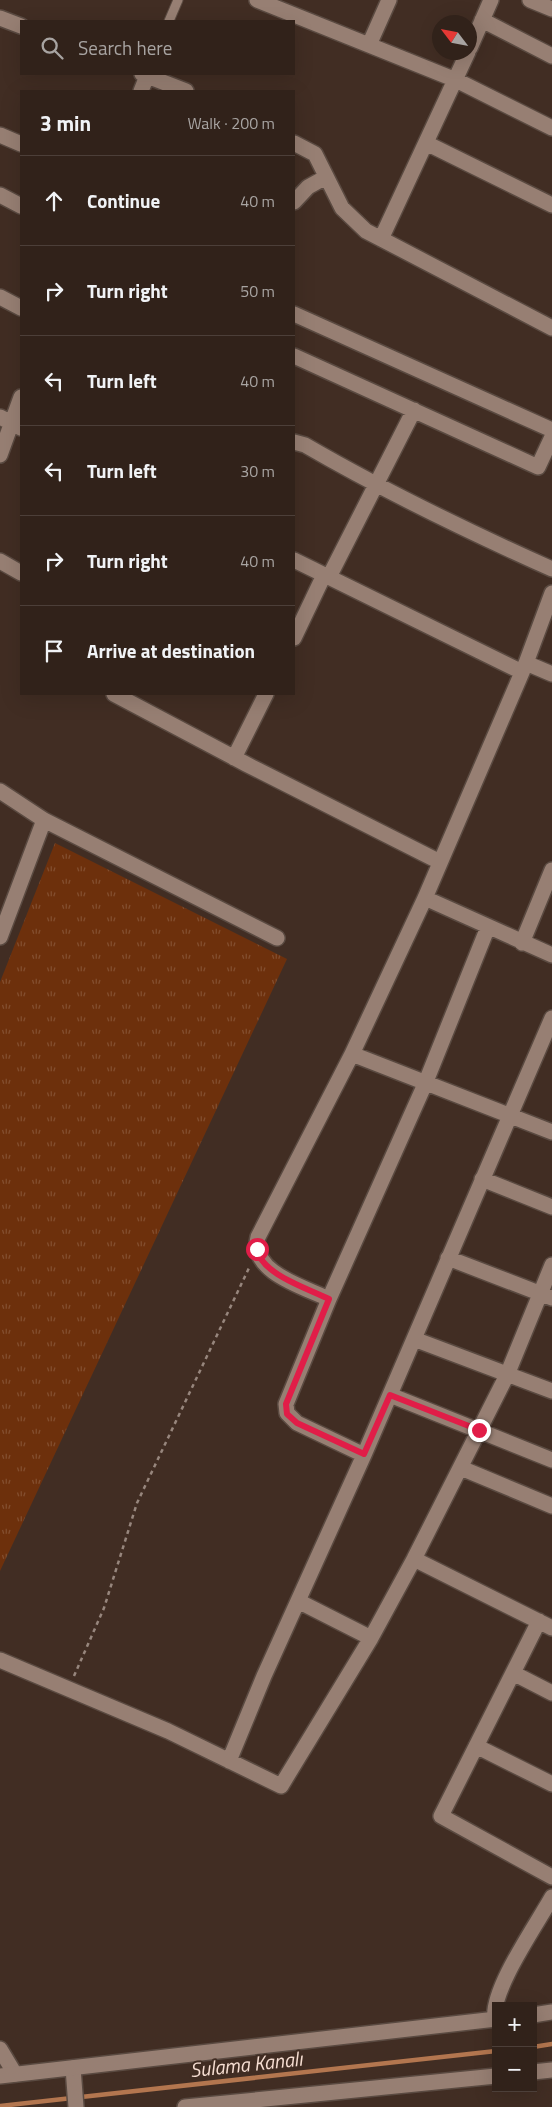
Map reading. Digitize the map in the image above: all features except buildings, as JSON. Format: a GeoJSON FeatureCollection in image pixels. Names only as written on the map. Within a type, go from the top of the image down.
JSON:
{"type":"FeatureCollection","features":[{"type":"Feature","properties":{"kind":"street"},"geometry":{"type":"LineString","coordinates":[[257,0],[287,5],[369,44],[456,80],[552,128]]}},
{"type":"Feature","properties":{"kind":"street"},"geometry":{"type":"LineString","coordinates":[[369,44],[389,0]]}},
{"type":"Feature","properties":{"kind":"street"},"geometry":{"type":"LineString","coordinates":[[477,32],[491,0]]}},
{"type":"Feature","properties":{"kind":"street"},"geometry":{"type":"LineString","coordinates":[[530,0],[552,9]]}},
{"type":"Feature","properties":{"kind":"street"},"geometry":{"type":"LineString","coordinates":[[0,18],[20,26]]}},
{"type":"Feature","properties":{"kind":"street"},"geometry":{"type":"LineString","coordinates":[[482,20],[552,56]]}},
{"type":"Feature","properties":{"kind":"street"},"geometry":{"type":"LineString","coordinates":[[381,239],[465,60]]}},
{"type":"Feature","properties":{"kind":"street"},"geometry":{"type":"LineString","coordinates":[[141,90],[146,75]]}},
{"type":"Feature","properties":{"kind":"street"},"geometry":{"type":"LineString","coordinates":[[148,75],[184,90]]}},
{"type":"Feature","properties":{"kind":"street"},"geometry":{"type":"LineString","coordinates":[[0,135],[20,144]]}},
{"type":"Feature","properties":{"kind":"street"},"geometry":{"type":"LineString","coordinates":[[426,143],[552,205]]}},
{"type":"Feature","properties":{"kind":"street"},"geometry":{"type":"LineString","coordinates":[[295,144],[315,154],[342,208],[366,231],[552,328]]}},
{"type":"Feature","properties":{"kind":"street"},"geometry":{"type":"LineString","coordinates":[[295,201],[308,187],[326,177]]}},
{"type":"Feature","properties":{"kind":"street"},"geometry":{"type":"LineString","coordinates":[[0,195],[20,205]]}},
{"type":"Feature","properties":{"kind":"street"},"geometry":{"type":"LineString","coordinates":[[0,298],[20,308]]}},
{"type":"Feature","properties":{"kind":"street"},"geometry":{"type":"LineString","coordinates":[[295,314],[552,430]]}},
{"type":"Feature","properties":{"kind":"street"},"geometry":{"type":"LineString","coordinates":[[295,356],[538,467],[549,454],[552,436]]}},
{"type":"Feature","properties":{"kind":"street"},"geometry":{"type":"LineString","coordinates":[[0,455],[20,400]]}},
{"type":"Feature","properties":{"kind":"street"},"geometry":{"type":"LineString","coordinates":[[295,636],[414,410]]}},
{"type":"Feature","properties":{"kind":"street"},"geometry":{"type":"LineString","coordinates":[[295,442],[305,445],[375,486],[552,569]]}},
{"type":"Feature","properties":{"kind":"street"},"geometry":{"type":"LineString","coordinates":[[295,560],[524,667],[552,674]]}},
{"type":"Feature","properties":{"kind":"street"},"geometry":{"type":"LineString","coordinates":[[0,561],[20,572]]}},
{"type":"Feature","properties":{"kind":"street"},"geometry":{"type":"LineString","coordinates":[[329,1299],[271,1270],[261,1261],[258,1255],[258,1236],[352,1054],[425,898],[524,667],[552,593]]}},
{"type":"Feature","properties":{"kind":"street"},"geometry":{"type":"LineString","coordinates":[[119,695],[133,698],[234,758],[440,862]]}},
{"type":"Feature","properties":{"kind":"street"},"geometry":{"type":"LineString","coordinates":[[234,758],[266,695]]}},
{"type":"Feature","properties":{"kind":"street"},"geometry":{"type":"LineString","coordinates":[[0,791],[44,820],[277,938]]}},
{"type":"Feature","properties":{"kind":"street"},"geometry":{"type":"LineString","coordinates":[[0,938],[44,820]]}},
{"type":"Feature","properties":{"kind":"street"},"geometry":{"type":"LineString","coordinates":[[522,943],[552,870]]}},
{"type":"Feature","properties":{"kind":"street"},"geometry":{"type":"LineString","coordinates":[[425,898],[488,928],[552,955]]}},
{"type":"Feature","properties":{"kind":"street"},"geometry":{"type":"LineString","coordinates":[[364,1454],[297,1423],[287,1414],[286,1404],[329,1299],[426,1084],[488,928]]}},
{"type":"Feature","properties":{"kind":"street"},"geometry":{"type":"LineString","coordinates":[[229,1761],[390,1395],[510,1115],[549,1035],[552,1018]]}},
{"type":"Feature","properties":{"kind":"street"},"geometry":{"type":"LineString","coordinates":[[352,1054],[552,1132]]}},
{"type":"Feature","properties":{"kind":"street"},"geometry":{"type":"LineString","coordinates":[[482,1179],[552,1208]]}},
{"type":"Feature","properties":{"kind":"street"},"geometry":{"type":"LineString","coordinates":[[448,1258],[546,1296]]}},
{"type":"Feature","properties":{"kind":"street"},"geometry":{"type":"LineString","coordinates":[[0,1660],[168,1731],[281,1786],[371,1638],[414,1559],[546,1296],[552,1265]]}},
{"type":"Feature","properties":{"kind":"street"},"geometry":{"type":"LineString","coordinates":[[414,1339],[507,1376],[552,1390]]}},
{"type":"Feature","properties":{"kind":"street"},"geometry":{"type":"LineString","coordinates":[[390,1395],[552,1460]]}},
{"type":"Feature","properties":{"kind":"street"},"geometry":{"type":"LineString","coordinates":[[461,1468],[552,1506]]}},
{"type":"Feature","properties":{"kind":"street"},"geometry":{"type":"LineString","coordinates":[[414,1559],[546,1624],[513,1672],[441,1816],[552,1877]]}},
{"type":"Feature","properties":{"kind":"street"},"geometry":{"type":"LineString","coordinates":[[298,1601],[371,1638]]}},
{"type":"Feature","properties":{"kind":"street"},"geometry":{"type":"LineString","coordinates":[[513,1672],[552,1693]]}},
{"type":"Feature","properties":{"kind":"street"},"geometry":{"type":"LineString","coordinates":[[476,1746],[552,1784]]}},
{"type":"Feature","properties":{"kind":"street"},"geometry":{"type":"LineString","coordinates":[[496,2002],[501,1987],[552,1897]]}},
{"type":"Feature","properties":{"kind":"street"},"geometry":{"type":"LineString","coordinates":[[537,2014],[552,2012]]}},
{"type":"Feature","properties":{"kind":"street"},"geometry":{"type":"LineString","coordinates":[[0,2049],[7,2075],[73,2071],[492,2019]]}},
{"type":"Feature","properties":{"kind":"street"},"geometry":{"type":"LineString","coordinates":[[537,2072],[552,2070]]}},
{"type":"Feature","properties":{"kind":"street"},"geometry":{"type":"LineString","coordinates":[[73,2071],[76,2107]]}},
{"type":"Feature","properties":{"kind":"street"},"geometry":{"type":"LineString","coordinates":[[191,2107],[492,2076]]}},
{"type":"Feature","properties":{"kind":"lane"},"geometry":{"type":"LineString","coordinates":[[170,20],[178,0]]}},
{"type":"Feature","properties":{"kind":"path"},"geometry":{"type":"LineString","coordinates":[[69,1688],[104,1608],[137,1503],[245,1276],[258,1255]]}},
{"type":"Feature","properties":{"kind":"green space"},"geometry":{"type":"Polygon","coordinates":[[[55,843],[287,959],[0,1571],[0,982],[55,843]]]}},
{"type":"Feature","properties":{"kind":"waterway","name":"Sulama Kanalı"},"geometry":{"type":"LineString","coordinates":[[537,2046],[552,2044]]}},
{"type":"Feature","properties":{"kind":"waterway","name":"Sulama Kanalı"},"geometry":{"type":"LineString","coordinates":[[0,2106],[492,2051]]}},
{"type":"Feature","properties":{"kind":"route"},"geometry":{"type":"LineString","coordinates":[[257,1249],[258,1255],[265,1266],[329,1299],[286,1404],[287,1414],[297,1423],[364,1454],[390,1395],[479,1430]]}}]}
